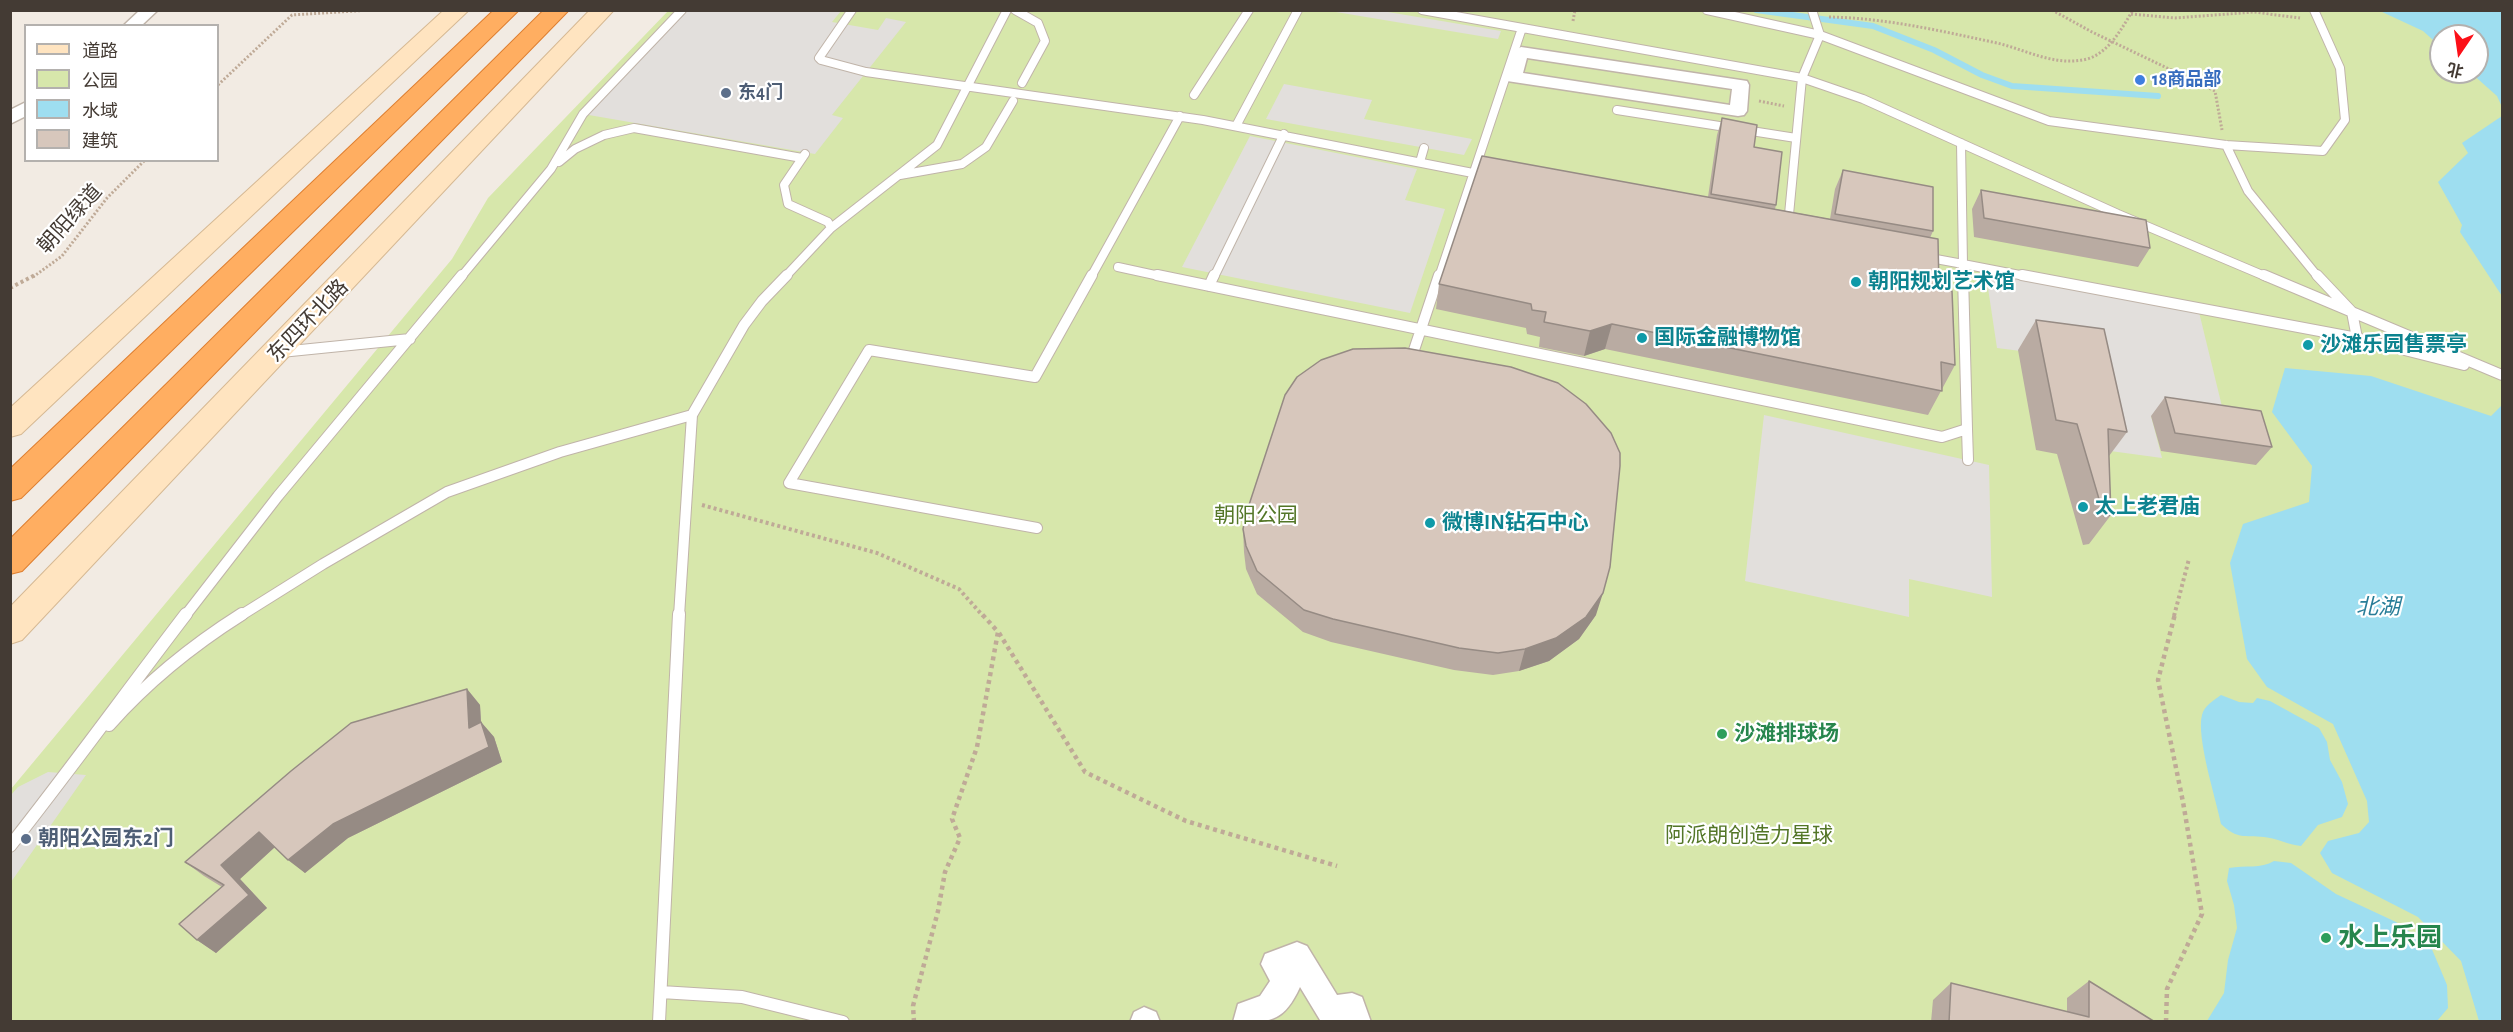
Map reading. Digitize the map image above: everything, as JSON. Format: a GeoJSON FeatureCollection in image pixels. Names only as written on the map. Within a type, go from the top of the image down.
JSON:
{"type":"FeatureCollection","features":[{"type":"Feature","properties":{"kind":"highway"},"geometry":{"type":"LineString","coordinates":[[10,489],[508,10]]}},
{"type":"Feature","properties":{"kind":"highway","name":"东四环北路"},"geometry":{"type":"LineString","coordinates":[[10,561],[558,10]]}},
{"type":"Feature","properties":{"kind":"highway"},"geometry":{"type":"LineString","coordinates":[[10,468],[92,410]]}},
{"type":"Feature","properties":{"kind":"street"},"geometry":{"type":"LineString","coordinates":[[133,24],[150,10]]}},
{"type":"Feature","properties":{"kind":"street"},"geometry":{"type":"LineString","coordinates":[[10,426],[458,10]]}},
{"type":"Feature","properties":{"kind":"street","name":"东四环北路"},"geometry":{"type":"LineString","coordinates":[[10,630],[278,353],[603,10]]}},
{"type":"Feature","properties":{"kind":"street"},"geometry":{"type":"LineString","coordinates":[[1521,52],[1741,85],[1740,98],[1738,111],[1513,77],[1521,52]]}},
{"type":"Feature","properties":{"kind":"street"},"geometry":{"type":"LineString","coordinates":[[10,119],[24,108]]}},
{"type":"Feature","properties":{"kind":"street"},"geometry":{"type":"LineString","coordinates":[[1248,1022],[1248,1014],[1269,1007],[1288,981],[1275,964],[1297,956],[1330,1010],[1352,1007],[1357,1022]]}},
{"type":"Feature","properties":{"kind":"lane"},"geometry":{"type":"LineString","coordinates":[[68,773],[98,728],[279,496],[551,169],[583,114],[682,10]]}},
{"type":"Feature","properties":{"kind":"lane"},"geometry":{"type":"LineString","coordinates":[[852,10],[819,58],[821,60],[866,72],[1180,116],[1284,134],[1497,178]]}},
{"type":"Feature","properties":{"kind":"lane"},"geometry":{"type":"LineString","coordinates":[[659,1022],[685,500],[692,415],[760,303],[831,228],[937,145],[1007,10]]}},
{"type":"Feature","properties":{"kind":"lane"},"geometry":{"type":"LineString","coordinates":[[1015,10],[1038,23],[1045,41],[1022,83]]}},
{"type":"Feature","properties":{"kind":"lane"},"geometry":{"type":"LineString","coordinates":[[1194,95],[1249,10]]}},
{"type":"Feature","properties":{"kind":"lane"},"geometry":{"type":"LineString","coordinates":[[1236,126],[1299,10]]}},
{"type":"Feature","properties":{"kind":"lane"},"geometry":{"type":"LineString","coordinates":[[1422,10],[1802,78],[1863,99],[2118,214],[2501,374]]}},
{"type":"Feature","properties":{"kind":"lane"},"geometry":{"type":"LineString","coordinates":[[1707,10],[1820,35],[2049,122],[2226,145],[2323,151],[2345,120],[2340,68],[2314,10]]}},
{"type":"Feature","properties":{"kind":"lane"},"geometry":{"type":"LineString","coordinates":[[1788,231],[1802,78],[1820,35],[1813,13]]}},
{"type":"Feature","properties":{"kind":"lane"},"geometry":{"type":"LineString","coordinates":[[1412,356],[1522,28]]}},
{"type":"Feature","properties":{"kind":"lane"},"geometry":{"type":"LineString","coordinates":[[900,175],[962,164],[986,147],[1013,101]]}},
{"type":"Feature","properties":{"kind":"lane"},"geometry":{"type":"LineString","coordinates":[[1617,110],[1796,138]]}},
{"type":"Feature","properties":{"kind":"lane"},"geometry":{"type":"LineString","coordinates":[[1037,528],[789,483],[869,350],[1035,377],[1180,116]]}},
{"type":"Feature","properties":{"kind":"lane"},"geometry":{"type":"LineString","coordinates":[[551,169],[575,149],[604,135],[634,128],[804,155],[784,185],[788,204],[828,222],[831,228]]}},
{"type":"Feature","properties":{"kind":"lane"},"geometry":{"type":"LineString","coordinates":[[1209,286],[1284,134]]}},
{"type":"Feature","properties":{"kind":"lane"},"geometry":{"type":"LineString","coordinates":[[1961,143],[1968,460]]}},
{"type":"Feature","properties":{"kind":"lane"},"geometry":{"type":"LineString","coordinates":[[2226,145],[2248,191],[2304,262],[2352,312],[2356,338]]}},
{"type":"Feature","properties":{"kind":"lane"},"geometry":{"type":"LineString","coordinates":[[1420,162],[1424,148]]}},
{"type":"Feature","properties":{"kind":"lane"},"geometry":{"type":"LineString","coordinates":[[1776,229],[1800,233]]}},
{"type":"Feature","properties":{"kind":"lane"},"geometry":{"type":"LineString","coordinates":[[1916,255],[2356,338],[2501,374]]}},
{"type":"Feature","properties":{"kind":"lane"},"geometry":{"type":"LineString","coordinates":[[1118,267],[1942,437],[1967,429]]}},
{"type":"Feature","properties":{"kind":"lane"},"geometry":{"type":"LineString","coordinates":[[278,353],[410,339]]}},
{"type":"Feature","properties":{"kind":"lane"},"geometry":{"type":"LineString","coordinates":[[10,846],[136,693],[209,635],[323,564],[447,492],[560,452],[692,415]]}},
{"type":"Feature","properties":{"kind":"lane"},"geometry":{"type":"LineString","coordinates":[[661,992],[742,997],[843,1022]]}},
{"type":"Feature","properties":{"kind":"path"},"geometry":{"type":"LineString","coordinates":[[219,84],[292,15],[372,10]]}},
{"type":"Feature","properties":{"kind":"path"},"geometry":{"type":"LineString","coordinates":[[2052,10],[2090,33],[2191,77],[2215,91],[2226,145]]}},
{"type":"Feature","properties":{"kind":"path"},"geometry":{"type":"LineString","coordinates":[[1813,13],[1869,18],[1921,27],[2001,44],[2055,61],[2088,59],[2113,42],[2132,12],[2146,18],[2195,18],[2248,12],[2298,18],[2320,25]]}},
{"type":"Feature","properties":{"kind":"path"},"geometry":{"type":"LineString","coordinates":[[1740,98],[1800,109]]}},
{"type":"Feature","properties":{"kind":"path","name":"朝阳绿道"},"geometry":{"type":"LineString","coordinates":[[10,288],[27,281],[62,256],[107,198],[143,162]]}},
{"type":"Feature","properties":{"kind":"path"},"geometry":{"type":"LineString","coordinates":[[685,500],[877,553],[959,589],[998,632],[1085,772],[1186,821],[1337,866]]}},
{"type":"Feature","properties":{"kind":"path"},"geometry":{"type":"LineString","coordinates":[[2166,1022],[2167,989],[2202,914],[2183,802],[2158,680],[2189,559]]}},
{"type":"Feature","properties":{"kind":"path"},"geometry":{"type":"LineString","coordinates":[[914,1022],[913,1006],[938,911],[945,872],[960,838],[952,819],[977,747],[998,632]]}},
{"type":"Feature","properties":{"kind":"green space","name":"朝阳公园"},"geometry":{"type":"Polygon","coordinates":[[[668,11],[2502,11],[2502,1021],[11,1022],[11,789],[452,259],[488,198],[668,11]]]}},
{"type":"Feature","properties":{"kind":"shaded area","name":"东4门"},"geometry":{"type":"Polygon","coordinates":[[[682,11],[841,11],[832,22],[878,30],[886,18],[906,22],[832,115],[843,118],[815,154],[583,114],[682,11]]]}},
{"type":"Feature","properties":{"kind":"shaded area"},"geometry":{"type":"Polygon","coordinates":[[[1330,11],[1382,11],[1501,31],[1498,39],[1330,11]]]}},
{"type":"Feature","properties":{"kind":"shaded area"},"geometry":{"type":"Polygon","coordinates":[[[1284,84],[1372,100],[1364,119],[1472,139],[1464,155],[1266,119],[1284,84]]]}},
{"type":"Feature","properties":{"kind":"shaded area"},"geometry":{"type":"Polygon","coordinates":[[[1250,136],[1417,169],[1405,200],[1445,209],[1410,313],[1182,267],[1250,136]]]}},
{"type":"Feature","properties":{"kind":"shaded area"},"geometry":{"type":"Polygon","coordinates":[[[1985,268],[2198,308],[2227,427],[2151,416],[2162,458],[2103,450],[2084,359],[1997,348],[1985,268]]]}},
{"type":"Feature","properties":{"kind":"shaded area"},"geometry":{"type":"Polygon","coordinates":[[[1764,415],[1989,465],[1992,597],[1909,579],[1909,617],[1745,581],[1764,415]]]}},
{"type":"Feature","properties":{"kind":"shaded area","name":"朝阳公园东2门"},"geometry":{"type":"Polygon","coordinates":[[[48,772],[86,775],[11,882],[11,795],[18,787],[48,772]]]}},
{"type":"Feature","properties":{"kind":"water"},"geometry":{"type":"Polygon","coordinates":[[[2380,11],[2502,11],[2502,107],[2497,96],[2484,84],[2489,84],[2489,24],[2429,24],[2429,36],[2423,31],[2380,11]]]}},
{"type":"Feature","properties":{"kind":"water"},"geometry":{"type":"Polygon","coordinates":[[[2502,116],[2502,296],[2460,232],[2462,225],[2438,182],[2468,153],[2462,143],[2502,116]]]}},
{"type":"Feature","properties":{"kind":"water","name":"北湖"},"geometry":{"type":"Polygon","coordinates":[[[2285,368],[2371,376],[2491,416],[2502,405],[2502,1021],[2479,1021],[2461,961],[2418,917],[2332,873],[2320,853],[2328,841],[2359,833],[2369,822],[2367,801],[2333,724],[2267,687],[2247,659],[2230,563],[2243,524],[2309,502],[2312,466],[2272,412],[2285,368]]]}},
{"type":"Feature","properties":{"kind":"water"},"geometry":{"type":"Polygon","coordinates":[[[2221,695],[2239,702],[2253,703],[2257,698],[2270,701],[2319,728],[2327,742],[2330,760],[2342,782],[2348,804],[2342,817],[2318,825],[2301,846],[2269,838],[2237,835],[2221,824],[2204,753],[2201,725],[2205,709],[2221,695]]]}},
{"type":"Feature","properties":{"kind":"water","name":"水上乐园"},"geometry":{"type":"Polygon","coordinates":[[[2274,861],[2291,863],[2336,894],[2396,922],[2431,947],[2447,985],[2448,1008],[2437,1021],[2207,1021],[2224,993],[2228,960],[2237,928],[2234,905],[2227,881],[2229,868],[2258,866],[2274,861]]]}},
{"type":"Feature","properties":{"kind":"building"},"geometry":{"type":"Polygon","coordinates":[[[1722,118],[1757,125],[1754,147],[1782,152],[1776,205],[1711,194],[1722,118]]]}},
{"type":"Feature","properties":{"kind":"building"},"geometry":{"type":"Polygon","coordinates":[[[1482,156],[1938,239],[1939,289],[1952,291],[1955,365],[1941,362],[1942,391],[1612,324],[1590,331],[1544,322],[1546,312],[1532,310],[1531,304],[1439,284],[1482,156]]]}},
{"type":"Feature","properties":{"kind":"building"},"geometry":{"type":"Polygon","coordinates":[[[1843,170],[1933,187],[1933,231],[1835,214],[1843,170]]]}},
{"type":"Feature","properties":{"kind":"building"},"geometry":{"type":"Polygon","coordinates":[[[1981,190],[2146,220],[2150,248],[1984,218],[1981,190]]]}},
{"type":"Feature","properties":{"kind":"building"},"geometry":{"type":"Polygon","coordinates":[[[2036,320],[2104,329],[2127,432],[2108,429],[2111,515],[2104,516],[2077,424],[2056,420],[2036,320]]]}},
{"type":"Feature","properties":{"kind":"building","name":"微博IN钻石中心"},"geometry":{"type":"Polygon","coordinates":[[[1405,348],[1511,367],[1558,383],[1586,404],[1611,433],[1620,453],[1620,466],[1610,567],[1603,593],[1586,617],[1556,638],[1525,649],[1498,653],[1459,648],[1333,619],[1304,610],[1257,571],[1246,546],[1243,529],[1285,395],[1297,377],[1321,360],[1353,349],[1405,348]]]}},
{"type":"Feature","properties":{"kind":"building"},"geometry":{"type":"Polygon","coordinates":[[[2165,397],[2261,411],[2272,447],[2175,433],[2165,397]]]}},
{"type":"Feature","properties":{"kind":"building"},"geometry":{"type":"Polygon","coordinates":[[[467,689],[469,728],[481,722],[489,747],[333,824],[288,860],[259,832],[221,865],[249,895],[197,940],[179,924],[224,885],[185,862],[291,771],[351,723],[467,689]]]}},
{"type":"Feature","properties":{"kind":"building"},"geometry":{"type":"Polygon","coordinates":[[[2089,981],[2155,1022],[1949,1022],[1951,983],[2089,1017],[2089,981]]]}},
{"type":"Feature","properties":{"kind":"waterway"},"geometry":{"type":"LineString","coordinates":[[1756,10],[1873,26],[1934,50],[1982,75],[2012,86],[2158,96]]}},
{"type":"Feature","properties":{"kind":"place","name":"18商品部"},"geometry":{"type":"Point","coordinates":[2140,80]}},
{"type":"Feature","properties":{"kind":"place","name":"东4门"},"geometry":{"type":"Point","coordinates":[726,93]}},
{"type":"Feature","properties":{"kind":"place","name":"朝阳规划艺术馆"},"geometry":{"type":"Point","coordinates":[1856,282]}},
{"type":"Feature","properties":{"kind":"place","name":"国际金融博物馆"},"geometry":{"type":"Point","coordinates":[1642,338]}},
{"type":"Feature","properties":{"kind":"place","name":"沙滩乐园售票亭"},"geometry":{"type":"Point","coordinates":[2308,345]}},
{"type":"Feature","properties":{"kind":"place","name":"太上老君庙"},"geometry":{"type":"Point","coordinates":[2083,507]}},
{"type":"Feature","properties":{"kind":"place","name":"微博IN钻石中心"},"geometry":{"type":"Point","coordinates":[1430,523]}},
{"type":"Feature","properties":{"kind":"place","name":"沙滩排球场"},"geometry":{"type":"Point","coordinates":[1722,734]}},
{"type":"Feature","properties":{"kind":"place","name":"朝阳公园东2门"},"geometry":{"type":"Point","coordinates":[26,839]}},
{"type":"Feature","properties":{"kind":"place","name":"水上乐园"},"geometry":{"type":"Point","coordinates":[2326,938]}},
{"type":"Feature","properties":{"kind":"park label","name":"阿派朗创造力星球"},"geometry":{"type":"Point","coordinates":[1749,836]}}]}
